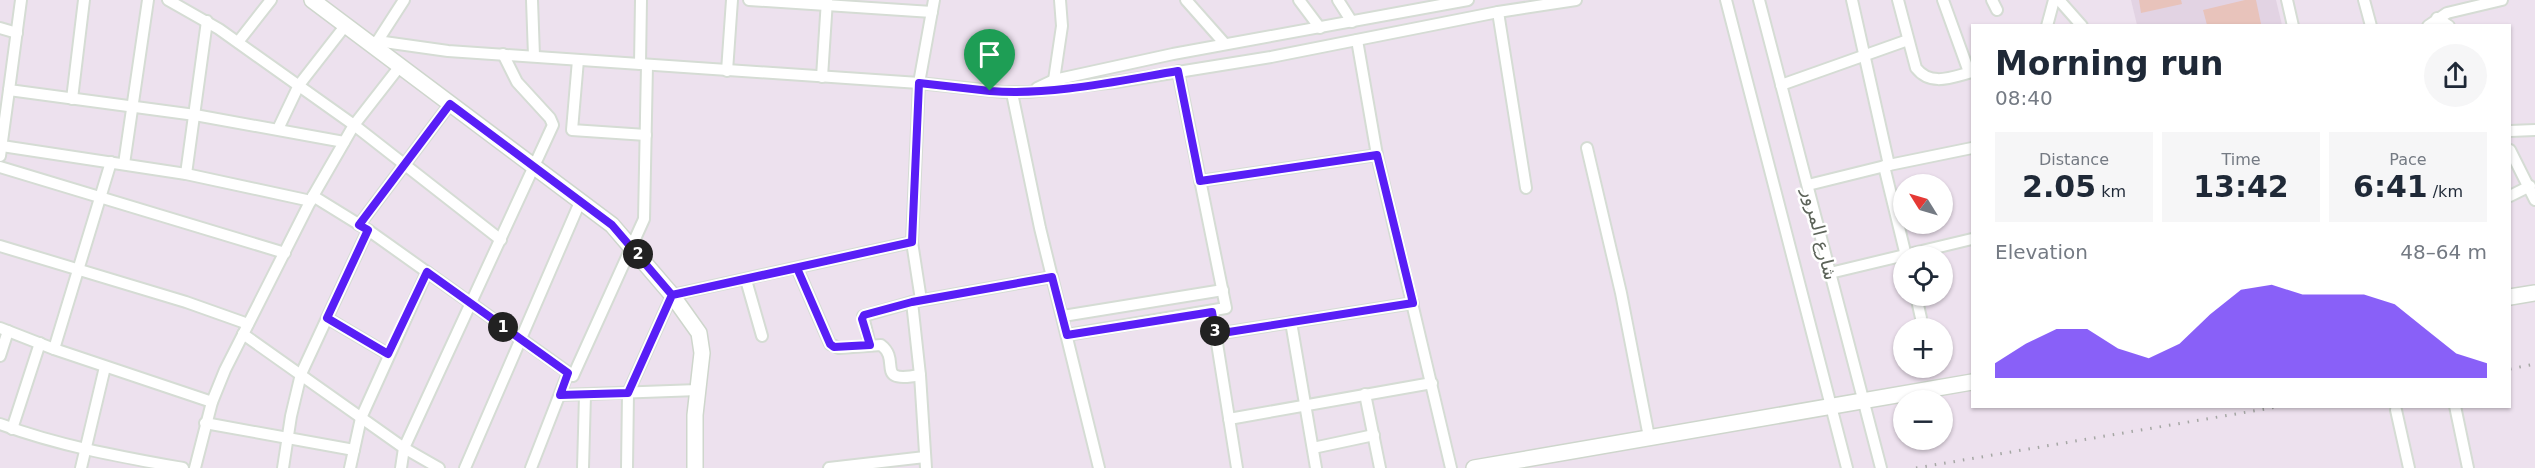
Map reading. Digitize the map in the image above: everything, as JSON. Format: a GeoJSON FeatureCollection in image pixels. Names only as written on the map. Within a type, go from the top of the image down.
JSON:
{"type":"FeatureCollection","features":[{"type":"Feature","properties":{"kind":"street"},"geometry":{"type":"LineString","coordinates":[[21,0],[9,90],[4,102],[1,151],[111,162],[312,198],[363,228],[573,376],[645,214],[646,135],[641,0]]}},
{"type":"Feature","properties":{"kind":"street"},"geometry":{"type":"LineString","coordinates":[[72,99],[84,0]]}},
{"type":"Feature","properties":{"kind":"street"},"geometry":{"type":"LineString","coordinates":[[124,164],[148,0]]}},
{"type":"Feature","properties":{"kind":"street"},"geometry":{"type":"LineString","coordinates":[[238,42],[272,0]]}},
{"type":"Feature","properties":{"kind":"street"},"geometry":{"type":"LineString","coordinates":[[312,0],[329,5],[345,26],[376,44],[400,66],[612,225],[631,244],[699,333],[702,353],[694,432],[695,468]]}},
{"type":"Feature","properties":{"kind":"street"},"geometry":{"type":"LineString","coordinates":[[376,44],[405,0]]}},
{"type":"Feature","properties":{"kind":"street"},"geometry":{"type":"LineString","coordinates":[[532,0],[534,56]]}},
{"type":"Feature","properties":{"kind":"street"},"geometry":{"type":"LineString","coordinates":[[727,71],[732,0]]}},
{"type":"Feature","properties":{"kind":"street"},"geometry":{"type":"LineString","coordinates":[[749,0],[826,2],[932,12]]}},
{"type":"Feature","properties":{"kind":"street"},"geometry":{"type":"LineString","coordinates":[[829,468],[925,463],[912,242],[919,83],[934,0]]}},
{"type":"Feature","properties":{"kind":"street"},"geometry":{"type":"LineString","coordinates":[[1054,80],[1061,33],[1060,0]]}},
{"type":"Feature","properties":{"kind":"street"},"geometry":{"type":"LineString","coordinates":[[1186,0],[1225,44]]}},
{"type":"Feature","properties":{"kind":"street"},"geometry":{"type":"LineString","coordinates":[[1299,0],[1320,28]]}},
{"type":"Feature","properties":{"kind":"street"},"geometry":{"type":"LineString","coordinates":[[1338,0],[1352,22]]}},
{"type":"Feature","properties":{"kind":"street"},"geometry":{"type":"LineString","coordinates":[[1029,92],[1054,80],[1225,44],[1352,22],[1428,4],[1468,0]]}},
{"type":"Feature","properties":{"kind":"street"},"geometry":{"type":"LineString","coordinates":[[376,44],[448,51],[919,83],[1012,93],[1116,82],[1356,40],[1498,12],[1576,0]]}},
{"type":"Feature","properties":{"kind":"street","name":"شارع المرور"},"geometry":{"type":"LineString","coordinates":[[1726,0],[1848,468]]}},
{"type":"Feature","properties":{"kind":"street","name":"شارع المرور"},"geometry":{"type":"LineString","coordinates":[[1759,0],[1881,468]]}},
{"type":"Feature","properties":{"kind":"street"},"geometry":{"type":"LineString","coordinates":[[1852,0],[1904,246]]}},
{"type":"Feature","properties":{"kind":"street"},"geometry":{"type":"LineString","coordinates":[[1898,0],[1916,68],[1926,78],[1940,80],[1971,72],[1943,0]]}},
{"type":"Feature","properties":{"kind":"street"},"geometry":{"type":"LineString","coordinates":[[2048,24],[2054,0]]}},
{"type":"Feature","properties":{"kind":"street"},"geometry":{"type":"LineString","coordinates":[[2059,0],[2080,24]]}},
{"type":"Feature","properties":{"kind":"street"},"geometry":{"type":"LineString","coordinates":[[2287,0],[2293,24]]}},
{"type":"Feature","properties":{"kind":"street"},"geometry":{"type":"LineString","coordinates":[[2364,0],[2370,24]]}},
{"type":"Feature","properties":{"kind":"street"},"geometry":{"type":"LineString","coordinates":[[2430,24],[2437,18],[2480,2],[2502,0]]}},
{"type":"Feature","properties":{"kind":"street"},"geometry":{"type":"LineString","coordinates":[[171,1],[207,21],[354,124],[501,240]]}},
{"type":"Feature","properties":{"kind":"street"},"geometry":{"type":"LineString","coordinates":[[822,77],[826,2]]}},
{"type":"Feature","properties":{"kind":"street"},"geometry":{"type":"LineString","coordinates":[[1498,12],[1526,188]]}},
{"type":"Feature","properties":{"kind":"street"},"geometry":{"type":"LineString","coordinates":[[2437,18],[2446,24]]}},
{"type":"Feature","properties":{"kind":"street"},"geometry":{"type":"LineString","coordinates":[[186,174],[207,21]]}},
{"type":"Feature","properties":{"kind":"street"},"geometry":{"type":"LineString","coordinates":[[278,129],[299,85],[345,26]]}},
{"type":"Feature","properties":{"kind":"street"},"geometry":{"type":"LineString","coordinates":[[0,28],[17,33]]}},
{"type":"Feature","properties":{"kind":"street"},"geometry":{"type":"LineString","coordinates":[[1356,40],[1377,155],[1451,468]]}},
{"type":"Feature","properties":{"kind":"street"},"geometry":{"type":"LineString","coordinates":[[1781,85],[1908,40]]}},
{"type":"Feature","properties":{"kind":"street"},"geometry":{"type":"LineString","coordinates":[[400,468],[404,448],[535,167],[553,122],[517,81],[503,54]]}},
{"type":"Feature","properties":{"kind":"street"},"geometry":{"type":"LineString","coordinates":[[578,60],[572,130],[646,135]]}},
{"type":"Feature","properties":{"kind":"street"},"geometry":{"type":"LineString","coordinates":[[195,468],[212,402],[312,198],[354,124],[400,66]]}},
{"type":"Feature","properties":{"kind":"street"},"geometry":{"type":"LineString","coordinates":[[1067,335],[1226,308],[1178,71]]}},
{"type":"Feature","properties":{"kind":"street"},"geometry":{"type":"LineString","coordinates":[[9,90],[195,115],[344,142]]}},
{"type":"Feature","properties":{"kind":"street"},"geometry":{"type":"LineString","coordinates":[[1012,93],[1052,277],[1099,468]]}},
{"type":"Feature","properties":{"kind":"street"},"geometry":{"type":"LineString","coordinates":[[283,468],[301,374],[327,318],[363,228],[404,164],[450,104]]}},
{"type":"Feature","properties":{"kind":"street"},"geometry":{"type":"LineString","coordinates":[[2511,131],[2535,130]]}},
{"type":"Feature","properties":{"kind":"street"},"geometry":{"type":"LineString","coordinates":[[1587,148],[1620,293],[1648,437]]}},
{"type":"Feature","properties":{"kind":"street"},"geometry":{"type":"LineString","coordinates":[[1808,185],[1886,165],[1971,148]]}},
{"type":"Feature","properties":{"kind":"street"},"geometry":{"type":"LineString","coordinates":[[2511,152],[2535,200]]}},
{"type":"Feature","properties":{"kind":"street"},"geometry":{"type":"LineString","coordinates":[[1200,181],[1377,155]]}},
{"type":"Feature","properties":{"kind":"street"},"geometry":{"type":"LineString","coordinates":[[54,349],[102,199],[111,162]]}},
{"type":"Feature","properties":{"kind":"street"},"geometry":{"type":"LineString","coordinates":[[0,166],[285,253]]}},
{"type":"Feature","properties":{"kind":"street"},"geometry":{"type":"LineString","coordinates":[[2511,196],[2530,186]]}},
{"type":"Feature","properties":{"kind":"street"},"geometry":{"type":"LineString","coordinates":[[465,468],[580,202]]}},
{"type":"Feature","properties":{"kind":"street"},"geometry":{"type":"LineString","coordinates":[[1947,246],[1971,240]]}},
{"type":"Feature","properties":{"kind":"street"},"geometry":{"type":"LineString","coordinates":[[672,295],[912,242]]}},
{"type":"Feature","properties":{"kind":"street"},"geometry":{"type":"LineString","coordinates":[[0,246],[186,302],[246,329],[301,374],[361,418],[404,448],[439,468]]}},
{"type":"Feature","properties":{"kind":"street"},"geometry":{"type":"LineString","coordinates":[[1830,273],[1893,259]]}},
{"type":"Feature","properties":{"kind":"street"},"geometry":{"type":"LineString","coordinates":[[797,268],[830,344],[839,348],[881,345],[884,347],[895,377],[920,375]]}},
{"type":"Feature","properties":{"kind":"street"},"geometry":{"type":"LineString","coordinates":[[350,468],[361,418],[427,272]]}},
{"type":"Feature","properties":{"kind":"street"},"geometry":{"type":"LineString","coordinates":[[870,345],[863,316],[916,301],[1052,277]]}},
{"type":"Feature","properties":{"kind":"street"},"geometry":{"type":"LineString","coordinates":[[746,280],[762,336]]}},
{"type":"Feature","properties":{"kind":"street"},"geometry":{"type":"LineString","coordinates":[[1063,316],[1223,290]]}},
{"type":"Feature","properties":{"kind":"street"},"geometry":{"type":"LineString","coordinates":[[2511,297],[2535,293]]}},
{"type":"Feature","properties":{"kind":"street"},"geometry":{"type":"LineString","coordinates":[[627,468],[628,393],[672,295]]}},
{"type":"Feature","properties":{"kind":"street"},"geometry":{"type":"LineString","coordinates":[[1216,334],[1413,303]]}},
{"type":"Feature","properties":{"kind":"street"},"geometry":{"type":"LineString","coordinates":[[1918,306],[1921,318]]}},
{"type":"Feature","properties":{"kind":"street"},"geometry":{"type":"LineString","coordinates":[[1212,312],[1237,468]]}},
{"type":"Feature","properties":{"kind":"street"},"geometry":{"type":"LineString","coordinates":[[327,318],[388,354]]}},
{"type":"Feature","properties":{"kind":"street"},"geometry":{"type":"LineString","coordinates":[[1291,322],[1316,468]]}},
{"type":"Feature","properties":{"kind":"street"},"geometry":{"type":"LineString","coordinates":[[0,356],[4,329],[105,367],[212,402]]}},
{"type":"Feature","properties":{"kind":"street"},"geometry":{"type":"LineString","coordinates":[[12,429],[40,343]]}},
{"type":"Feature","properties":{"kind":"street"},"geometry":{"type":"LineString","coordinates":[[81,468],[105,367]]}},
{"type":"Feature","properties":{"kind":"street"},"geometry":{"type":"LineString","coordinates":[[531,468],[568,373]]}},
{"type":"Feature","properties":{"kind":"street"},"geometry":{"type":"LineString","coordinates":[[1229,419],[1432,382]]}},
{"type":"Feature","properties":{"kind":"street"},"geometry":{"type":"LineString","coordinates":[[1474,468],[1971,382]]}},
{"type":"Feature","properties":{"kind":"street"},"geometry":{"type":"LineString","coordinates":[[560,395],[698,390]]}},
{"type":"Feature","properties":{"kind":"street"},"geometry":{"type":"LineString","coordinates":[[583,468],[585,394]]}},
{"type":"Feature","properties":{"kind":"street"},"geometry":{"type":"LineString","coordinates":[[1365,394],[1380,468]]}},
{"type":"Feature","properties":{"kind":"street"},"geometry":{"type":"LineString","coordinates":[[2454,408],[2468,468]]}},
{"type":"Feature","properties":{"kind":"street"},"geometry":{"type":"LineString","coordinates":[[2396,410],[2409,468]]}},
{"type":"Feature","properties":{"kind":"street"},"geometry":{"type":"LineString","coordinates":[[205,423],[354,450]]}},
{"type":"Feature","properties":{"kind":"street"},"geometry":{"type":"LineString","coordinates":[[0,424],[86,448],[183,468]]}},
{"type":"Feature","properties":{"kind":"street"},"geometry":{"type":"LineString","coordinates":[[1313,448],[1374,435]]}},
{"type":"Feature","properties":{"kind":"shaded area"},"geometry":{"type":"Polygon","coordinates":[[[2131,0],[2276,0],[2282,24],[2137,24],[2131,0]]]}},
{"type":"Feature","properties":{"kind":"shaded area"},"geometry":{"type":"Polygon","coordinates":[[[2139,0],[2181,0],[2182,4],[2141,13],[2139,0]]]}},
{"type":"Feature","properties":{"kind":"shaded area"},"geometry":{"type":"Polygon","coordinates":[[[2245,0],[2256,0],[2261,24],[2207,24],[2203,10],[2245,0]]]}},
{"type":"Feature","properties":{"kind":"railway"},"geometry":{"type":"LineString","coordinates":[[2511,369],[2535,364]]}},
{"type":"Feature","properties":{"kind":"railway"},"geometry":{"type":"LineString","coordinates":[[1916,468],[2271,408]]}},
{"type":"Feature","properties":{"kind":"route"},"geometry":{"type":"LineString","coordinates":[[990,91],[919,83],[912,242],[672,295],[628,393],[560,395],[568,373],[427,272],[388,354],[327,318],[368,230],[359,225],[450,104],[612,225],[631,244],[672,295],[797,268],[830,344],[834,347],[870,345],[862,319],[864,315],[912,302],[1052,277],[1067,335],[1212,312],[1216,334],[1413,303],[1377,155],[1200,181],[1178,71],[1116,82],[1029,92],[990,91]]}}]}
